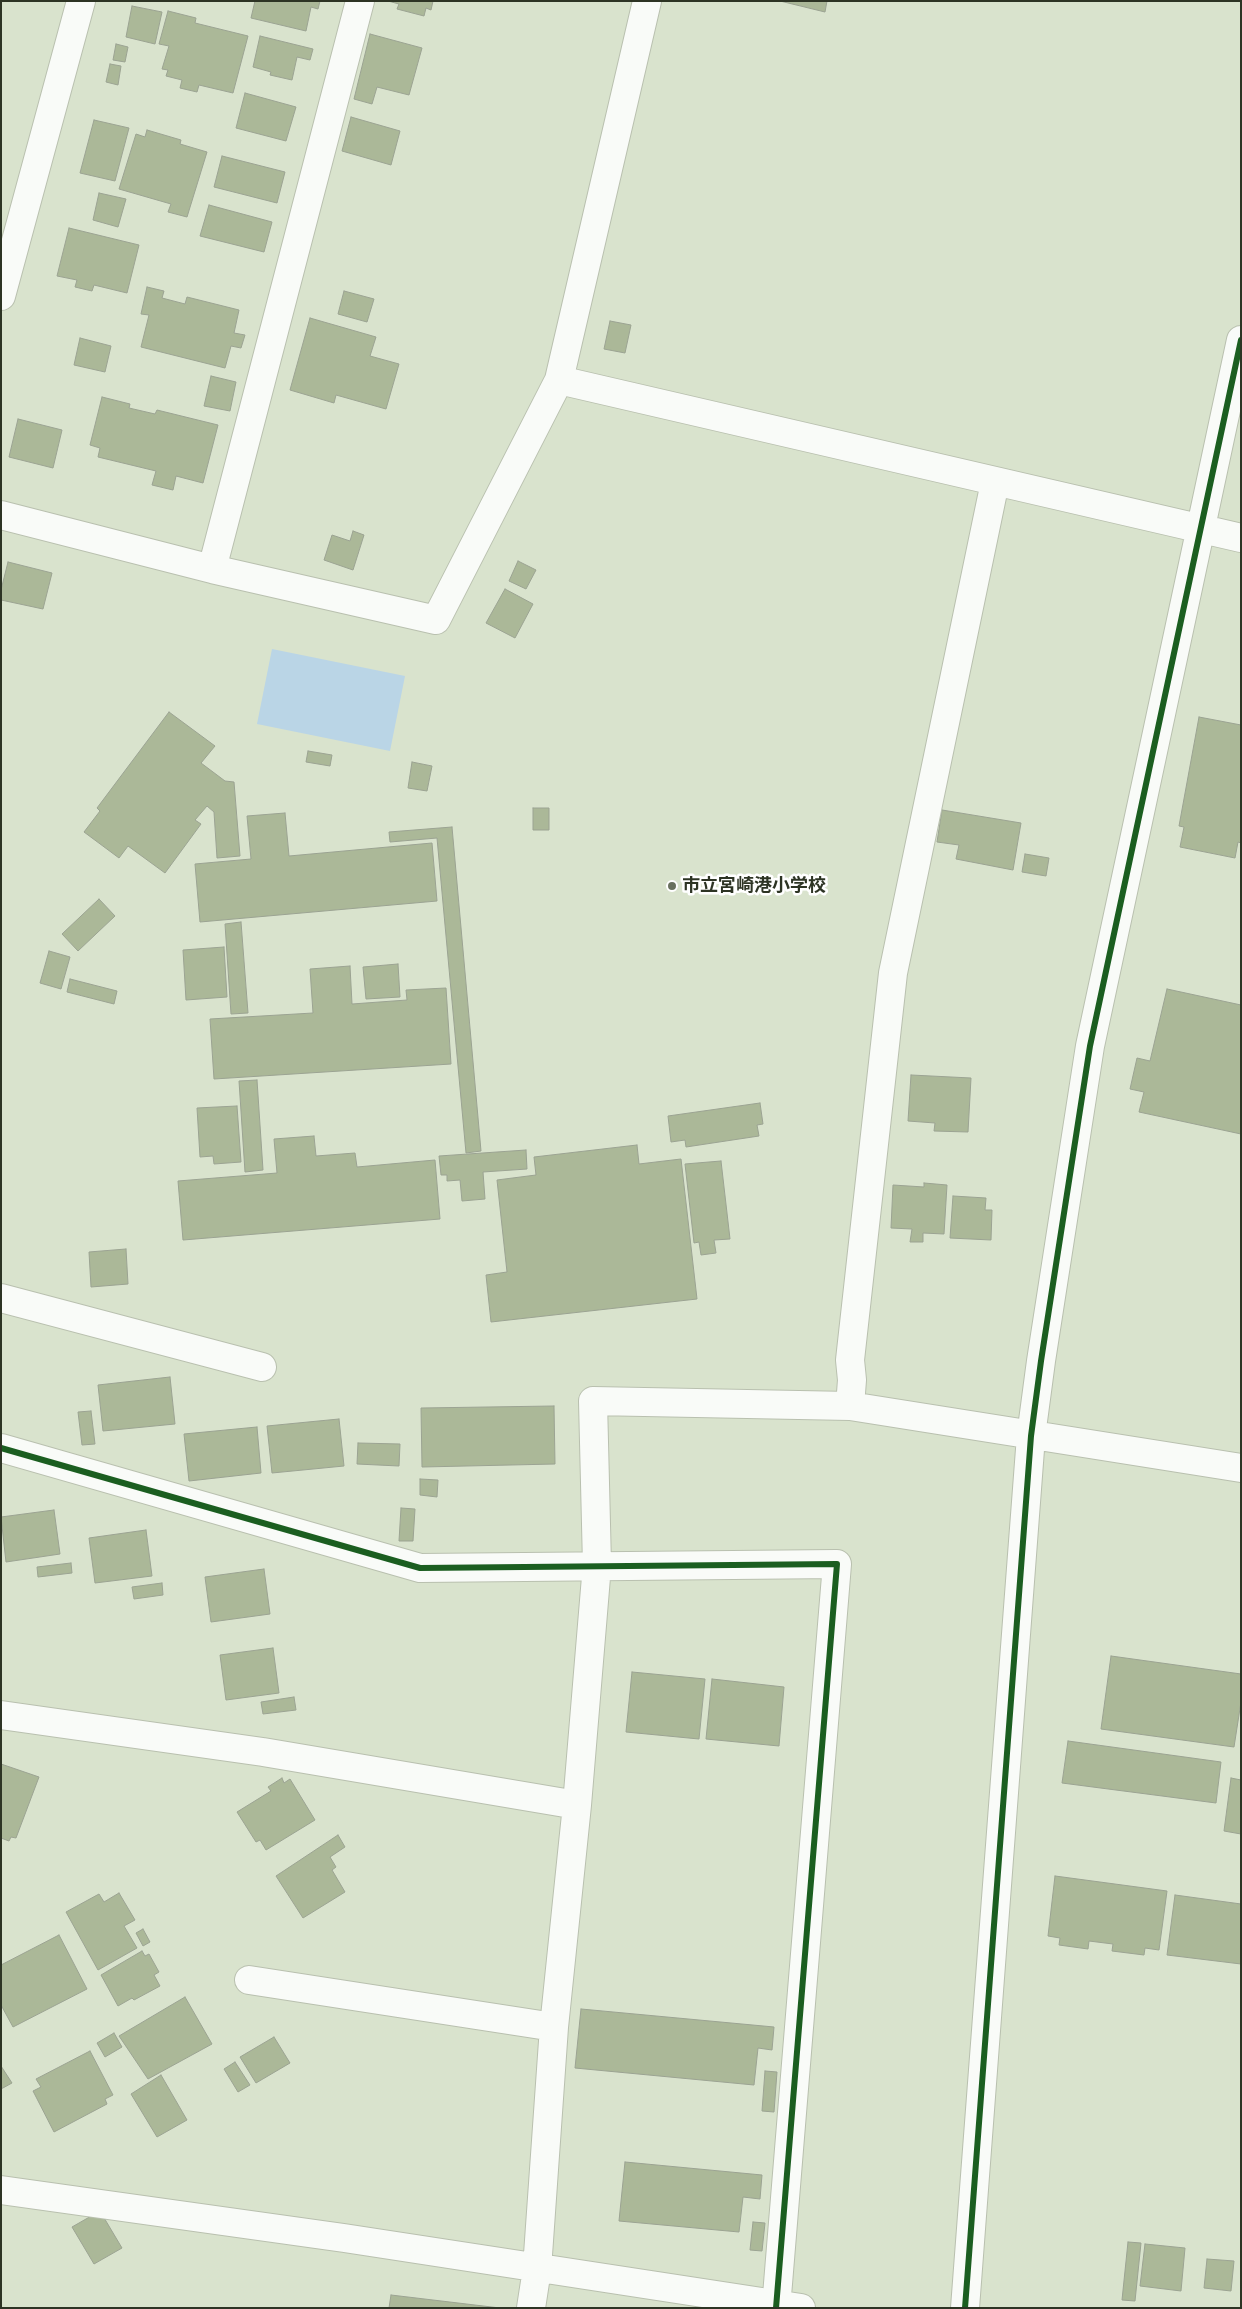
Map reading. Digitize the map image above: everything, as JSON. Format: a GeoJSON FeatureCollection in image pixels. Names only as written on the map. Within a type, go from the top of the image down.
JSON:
{"type":"FeatureCollection","features":[{"type":"Feature","properties":{"kind":"street"},"geometry":{"type":"LineString","coordinates":[[1,296],[5,269],[81,1]]}},
{"type":"Feature","properties":{"kind":"street"},"geometry":{"type":"LineString","coordinates":[[212,569],[360,1]]}},
{"type":"Feature","properties":{"kind":"street"},"geometry":{"type":"LineString","coordinates":[[1,516],[212,569],[436,620],[559,380],[647,1]]}},
{"type":"Feature","properties":{"kind":"street"},"geometry":{"type":"LineString","coordinates":[[965,2308],[1032,1436],[1040,1361],[1090,1046],[1241,340]]}},
{"type":"Feature","properties":{"kind":"street"},"geometry":{"type":"LineString","coordinates":[[559,380],[1241,538]]}},
{"type":"Feature","properties":{"kind":"street"},"geometry":{"type":"LineString","coordinates":[[850,1406],[852,1380],[850,1360],[893,973],[995,482]]}},
{"type":"Feature","properties":{"kind":"street"},"geometry":{"type":"LineString","coordinates":[[1,1298],[262,1367]]}},
{"type":"Feature","properties":{"kind":"street"},"geometry":{"type":"LineString","coordinates":[[531,2308],[537,2269],[554,2027],[578,1805],[597,1565],[593,1401],[850,1406],[1241,1468]]}},
{"type":"Feature","properties":{"kind":"street"},"geometry":{"type":"LineString","coordinates":[[1,1448],[420,1568],[837,1564],[785,2307],[334,2237],[1,2190]]}},
{"type":"Feature","properties":{"kind":"street"},"geometry":{"type":"LineString","coordinates":[[1,1715],[263,1752],[578,1805]]}},
{"type":"Feature","properties":{"kind":"street"},"geometry":{"type":"LineString","coordinates":[[248,1980],[554,2027]]}},
{"type":"Feature","properties":{"kind":"water"},"geometry":{"type":"Polygon","coordinates":[[[272,649],[405,676],[390,751],[257,724],[272,649]]]}},
{"type":"Feature","properties":{"kind":"building"},"geometry":{"type":"Polygon","coordinates":[[[255,1],[320,1],[318,9],[311,7],[306,31],[251,18],[255,1]]]}},
{"type":"Feature","properties":{"kind":"building"},"geometry":{"type":"Polygon","coordinates":[[[388,1],[433,1],[431,10],[426,8],[424,16],[397,9],[399,4],[388,1]]]}},
{"type":"Feature","properties":{"kind":"building"},"geometry":{"type":"Polygon","coordinates":[[[780,1],[827,1],[825,12],[780,1]]]}},
{"type":"Feature","properties":{"kind":"building"},"geometry":{"type":"Polygon","coordinates":[[[132,6],[162,12],[155,44],[126,37],[132,6]]]}},
{"type":"Feature","properties":{"kind":"building"},"geometry":{"type":"Polygon","coordinates":[[[168,11],[196,18],[195,23],[248,36],[233,93],[199,85],[197,92],[180,88],[182,80],[166,76],[168,70],[162,69],[169,46],[159,44],[168,11]]]}},
{"type":"Feature","properties":{"kind":"building"},"geometry":{"type":"Polygon","coordinates":[[[370,34],[422,48],[409,95],[377,87],[372,104],[354,99],[370,34]]]}},
{"type":"Feature","properties":{"kind":"building"},"geometry":{"type":"Polygon","coordinates":[[[260,36],[313,49],[310,60],[297,57],[292,80],[270,75],[271,72],[253,67],[260,36]]]}},
{"type":"Feature","properties":{"kind":"building"},"geometry":{"type":"Polygon","coordinates":[[[116,44],[128,47],[125,62],[113,60],[116,44]]]}},
{"type":"Feature","properties":{"kind":"building"},"geometry":{"type":"Polygon","coordinates":[[[110,64],[121,66],[118,85],[106,82],[110,64]]]}},
{"type":"Feature","properties":{"kind":"building"},"geometry":{"type":"Polygon","coordinates":[[[245,93],[296,107],[286,141],[236,128],[245,93]]]}},
{"type":"Feature","properties":{"kind":"building"},"geometry":{"type":"Polygon","coordinates":[[[351,117],[400,131],[391,165],[342,151],[351,117]]]}},
{"type":"Feature","properties":{"kind":"building"},"geometry":{"type":"Polygon","coordinates":[[[94,120],[129,128],[115,181],[80,173],[94,120]]]}},
{"type":"Feature","properties":{"kind":"building"},"geometry":{"type":"Polygon","coordinates":[[[147,130],[181,140],[180,144],[207,152],[187,217],[168,212],[171,204],[119,189],[136,134],[145,137],[147,130]]]}},
{"type":"Feature","properties":{"kind":"building"},"geometry":{"type":"Polygon","coordinates":[[[222,156],[285,172],[277,203],[214,187],[222,156]]]}},
{"type":"Feature","properties":{"kind":"building"},"geometry":{"type":"Polygon","coordinates":[[[99,193],[126,199],[118,227],[93,220],[99,193]]]}},
{"type":"Feature","properties":{"kind":"building"},"geometry":{"type":"Polygon","coordinates":[[[209,205],[272,222],[264,252],[200,236],[209,205]]]}},
{"type":"Feature","properties":{"kind":"building"},"geometry":{"type":"Polygon","coordinates":[[[69,228],[139,245],[127,293],[94,285],[92,291],[75,287],[77,280],[57,276],[69,228]]]}},
{"type":"Feature","properties":{"kind":"building"},"geometry":{"type":"Polygon","coordinates":[[[147,287],[164,291],[162,298],[185,304],[187,297],[239,310],[234,333],[245,335],[241,348],[231,346],[225,368],[141,347],[149,315],[141,314],[147,287]]]}},
{"type":"Feature","properties":{"kind":"building"},"geometry":{"type":"Polygon","coordinates":[[[344,291],[374,299],[367,322],[338,314],[344,291]]]}},
{"type":"Feature","properties":{"kind":"building"},"geometry":{"type":"Polygon","coordinates":[[[310,318],[376,337],[370,356],[399,364],[386,409],[336,395],[334,403],[290,390],[310,318]]]}},
{"type":"Feature","properties":{"kind":"building"},"geometry":{"type":"Polygon","coordinates":[[[610,321],[631,325],[625,353],[604,349],[610,321]]]}},
{"type":"Feature","properties":{"kind":"building"},"geometry":{"type":"Polygon","coordinates":[[[80,338],[111,346],[105,372],[74,365],[80,338]]]}},
{"type":"Feature","properties":{"kind":"building"},"geometry":{"type":"Polygon","coordinates":[[[211,376],[236,382],[230,411],[204,406],[211,376]]]}},
{"type":"Feature","properties":{"kind":"building"},"geometry":{"type":"Polygon","coordinates":[[[102,397],[130,404],[129,408],[155,414],[157,410],[218,425],[203,483],[176,476],[173,490],[152,485],[156,471],[98,457],[100,448],[90,445],[102,397]]]}},
{"type":"Feature","properties":{"kind":"building"},"geometry":{"type":"Polygon","coordinates":[[[18,419],[62,430],[53,468],[9,457],[18,419]]]}},
{"type":"Feature","properties":{"kind":"building"},"geometry":{"type":"Polygon","coordinates":[[[353,531],[364,535],[353,570],[324,560],[332,535],[350,541],[353,531]]]}},
{"type":"Feature","properties":{"kind":"building"},"geometry":{"type":"Polygon","coordinates":[[[518,561],[536,570],[526,589],[509,581],[518,561]]]}},
{"type":"Feature","properties":{"kind":"building"},"geometry":{"type":"Polygon","coordinates":[[[8,562],[52,573],[43,609],[1,600],[1,590],[8,562]]]}},
{"type":"Feature","properties":{"kind":"building"},"geometry":{"type":"Polygon","coordinates":[[[505,589],[533,604],[515,638],[486,623],[505,589]]]}},
{"type":"Feature","properties":{"kind":"building"},"geometry":{"type":"Polygon","coordinates":[[[169,712],[215,746],[201,763],[225,781],[234,782],[240,856],[217,858],[214,812],[207,806],[195,820],[201,824],[165,873],[128,846],[119,858],[84,832],[100,811],[97,808],[169,712]]]}},
{"type":"Feature","properties":{"kind":"building"},"geometry":{"type":"Polygon","coordinates":[[[1199,717],[1241,725],[1241,843],[1238,842],[1235,858],[1180,847],[1184,827],[1179,826],[1199,717]]]}},
{"type":"Feature","properties":{"kind":"building"},"geometry":{"type":"Polygon","coordinates":[[[308,751],[332,755],[330,766],[306,762],[308,751]]]}},
{"type":"Feature","properties":{"kind":"building"},"geometry":{"type":"Polygon","coordinates":[[[412,762],[432,766],[427,791],[408,788],[412,762]]]}},
{"type":"Feature","properties":{"kind":"building"},"geometry":{"type":"Polygon","coordinates":[[[533,808],[549,808],[549,830],[533,830],[533,808]]]}},
{"type":"Feature","properties":{"kind":"building"},"geometry":{"type":"Polygon","coordinates":[[[942,810],[1021,823],[1013,870],[956,859],[959,845],[937,842],[942,810]]]}},
{"type":"Feature","properties":{"kind":"building"},"geometry":{"type":"Polygon","coordinates":[[[285,813],[289,856],[432,843],[437,901],[200,922],[195,864],[251,859],[247,816],[285,813]]]}},
{"type":"Feature","properties":{"kind":"building"},"geometry":{"type":"Polygon","coordinates":[[[452,827],[481,1151],[466,1153],[437,838],[390,842],[389,832],[452,827]]]}},
{"type":"Feature","properties":{"kind":"building"},"geometry":{"type":"Polygon","coordinates":[[[1025,854],[1049,858],[1046,876],[1022,872],[1025,854]]]}},
{"type":"Feature","properties":{"kind":"building"},"geometry":{"type":"Polygon","coordinates":[[[99,899],[115,916],[78,951],[62,934],[99,899]]]}},
{"type":"Feature","properties":{"kind":"building"},"geometry":{"type":"Polygon","coordinates":[[[241,922],[248,1013],[231,1014],[225,924],[241,922]]]}},
{"type":"Feature","properties":{"kind":"building"},"geometry":{"type":"Polygon","coordinates":[[[224,947],[227,997],[186,1000],[183,950],[224,947]]]}},
{"type":"Feature","properties":{"kind":"building"},"geometry":{"type":"Polygon","coordinates":[[[49,951],[70,957],[61,989],[40,983],[49,951]]]}},
{"type":"Feature","properties":{"kind":"building"},"geometry":{"type":"Polygon","coordinates":[[[398,964],[400,997],[366,999],[363,967],[398,964]]]}},
{"type":"Feature","properties":{"kind":"building"},"geometry":{"type":"Polygon","coordinates":[[[350,966],[352,1004],[407,1000],[406,990],[446,988],[451,1064],[214,1079],[210,1019],[313,1013],[310,969],[350,966]]]}},
{"type":"Feature","properties":{"kind":"building"},"geometry":{"type":"Polygon","coordinates":[[[70,979],[117,991],[114,1004],[67,992],[70,979]]]}},
{"type":"Feature","properties":{"kind":"building"},"geometry":{"type":"Polygon","coordinates":[[[1167,989],[1241,1005],[1241,1134],[1139,1112],[1144,1092],[1130,1089],[1137,1058],[1150,1061],[1167,989]]]}},
{"type":"Feature","properties":{"kind":"building"},"geometry":{"type":"Polygon","coordinates":[[[911,1075],[971,1078],[968,1132],[934,1131],[935,1123],[908,1121],[911,1075]]]}},
{"type":"Feature","properties":{"kind":"building"},"geometry":{"type":"Polygon","coordinates":[[[257,1080],[263,1170],[245,1172],[239,1081],[257,1080]]]}},
{"type":"Feature","properties":{"kind":"building"},"geometry":{"type":"Polygon","coordinates":[[[760,1103],[763,1124],[757,1125],[759,1136],[686,1147],[685,1140],[671,1142],[668,1116],[760,1103]]]}},
{"type":"Feature","properties":{"kind":"building"},"geometry":{"type":"Polygon","coordinates":[[[237,1106],[241,1162],[214,1164],[213,1156],[200,1157],[197,1108],[237,1106]]]}},
{"type":"Feature","properties":{"kind":"building"},"geometry":{"type":"Polygon","coordinates":[[[314,1136],[316,1156],[355,1153],[357,1167],[435,1160],[440,1219],[183,1240],[178,1181],[277,1173],[274,1139],[314,1136]]]}},
{"type":"Feature","properties":{"kind":"building"},"geometry":{"type":"Polygon","coordinates":[[[637,1145],[639,1164],[681,1159],[697,1299],[491,1322],[486,1275],[507,1272],[497,1180],[536,1175],[534,1157],[637,1145]]]}},
{"type":"Feature","properties":{"kind":"building"},"geometry":{"type":"Polygon","coordinates":[[[526,1150],[527,1169],[483,1172],[485,1199],[462,1201],[460,1180],[447,1181],[447,1175],[441,1175],[439,1156],[526,1150]]]}},
{"type":"Feature","properties":{"kind":"building"},"geometry":{"type":"Polygon","coordinates":[[[721,1161],[730,1239],[714,1240],[716,1253],[701,1255],[699,1242],[694,1243],[685,1164],[721,1161]]]}},
{"type":"Feature","properties":{"kind":"building"},"geometry":{"type":"Polygon","coordinates":[[[924,1183],[947,1185],[944,1234],[923,1233],[923,1242],[910,1242],[912,1229],[891,1228],[893,1185],[924,1187],[924,1183]]]}},
{"type":"Feature","properties":{"kind":"building"},"geometry":{"type":"Polygon","coordinates":[[[953,1196],[986,1198],[985,1210],[992,1210],[991,1240],[950,1238],[953,1196]]]}},
{"type":"Feature","properties":{"kind":"building"},"geometry":{"type":"Polygon","coordinates":[[[126,1249],[128,1284],[91,1287],[89,1252],[126,1249]]]}},
{"type":"Feature","properties":{"kind":"building"},"geometry":{"type":"Polygon","coordinates":[[[170,1377],[175,1424],[103,1431],[98,1385],[170,1377]]]}},
{"type":"Feature","properties":{"kind":"building"},"geometry":{"type":"Polygon","coordinates":[[[554,1406],[555,1464],[422,1467],[421,1408],[554,1406]]]}},
{"type":"Feature","properties":{"kind":"building"},"geometry":{"type":"Polygon","coordinates":[[[91,1411],[95,1444],[82,1445],[78,1412],[91,1411]]]}},
{"type":"Feature","properties":{"kind":"building"},"geometry":{"type":"Polygon","coordinates":[[[339,1419],[344,1466],[272,1473],[267,1426],[339,1419]]]}},
{"type":"Feature","properties":{"kind":"building"},"geometry":{"type":"Polygon","coordinates":[[[257,1427],[261,1473],[189,1481],[184,1434],[257,1427]]]}},
{"type":"Feature","properties":{"kind":"building"},"geometry":{"type":"Polygon","coordinates":[[[358,1443],[400,1444],[399,1466],[357,1464],[358,1443]]]}},
{"type":"Feature","properties":{"kind":"building"},"geometry":{"type":"Polygon","coordinates":[[[420,1479],[438,1480],[437,1497],[420,1495],[420,1479]]]}},
{"type":"Feature","properties":{"kind":"building"},"geometry":{"type":"Polygon","coordinates":[[[401,1508],[415,1509],[413,1541],[399,1541],[401,1508]]]}},
{"type":"Feature","properties":{"kind":"building"},"geometry":{"type":"Polygon","coordinates":[[[54,1510],[60,1554],[6,1562],[1,1517],[54,1510]]]}},
{"type":"Feature","properties":{"kind":"building"},"geometry":{"type":"Polygon","coordinates":[[[146,1530],[152,1576],[95,1583],[89,1538],[146,1530]]]}},
{"type":"Feature","properties":{"kind":"building"},"geometry":{"type":"Polygon","coordinates":[[[71,1563],[72,1573],[38,1577],[37,1567],[71,1563]]]}},
{"type":"Feature","properties":{"kind":"building"},"geometry":{"type":"Polygon","coordinates":[[[264,1569],[270,1614],[211,1622],[205,1577],[264,1569]]]}},
{"type":"Feature","properties":{"kind":"building"},"geometry":{"type":"Polygon","coordinates":[[[162,1583],[163,1595],[134,1599],[132,1587],[162,1583]]]}},
{"type":"Feature","properties":{"kind":"building"},"geometry":{"type":"Polygon","coordinates":[[[273,1648],[279,1693],[226,1700],[220,1655],[273,1648]]]}},
{"type":"Feature","properties":{"kind":"building"},"geometry":{"type":"Polygon","coordinates":[[[1111,1656],[1241,1674],[1241,1702],[1234,1747],[1101,1729],[1111,1656]]]}},
{"type":"Feature","properties":{"kind":"building"},"geometry":{"type":"Polygon","coordinates":[[[632,1672],[705,1679],[699,1739],[626,1732],[632,1672]]]}},
{"type":"Feature","properties":{"kind":"building"},"geometry":{"type":"Polygon","coordinates":[[[712,1679],[784,1687],[779,1746],[706,1739],[712,1679]]]}},
{"type":"Feature","properties":{"kind":"building"},"geometry":{"type":"Polygon","coordinates":[[[294,1697],[296,1710],[263,1714],[261,1702],[294,1697]]]}},
{"type":"Feature","properties":{"kind":"building"},"geometry":{"type":"Polygon","coordinates":[[[1068,1741],[1221,1762],[1216,1803],[1062,1783],[1068,1741]]]}},
{"type":"Feature","properties":{"kind":"building"},"geometry":{"type":"Polygon","coordinates":[[[1,1764],[39,1777],[16,1838],[11,1837],[9,1841],[1,1838],[1,1764]]]}},
{"type":"Feature","properties":{"kind":"building"},"geometry":{"type":"Polygon","coordinates":[[[282,1778],[284,1783],[290,1779],[315,1820],[266,1850],[260,1840],[256,1842],[237,1812],[271,1791],[268,1787],[282,1778]]]}},
{"type":"Feature","properties":{"kind":"building"},"geometry":{"type":"Polygon","coordinates":[[[1231,1778],[1241,1780],[1241,1834],[1224,1831],[1231,1778]]]}},
{"type":"Feature","properties":{"kind":"building"},"geometry":{"type":"Polygon","coordinates":[[[338,1835],[345,1847],[330,1857],[336,1867],[332,1870],[345,1892],[303,1918],[276,1876],[338,1835]]]}},
{"type":"Feature","properties":{"kind":"building"},"geometry":{"type":"Polygon","coordinates":[[[1055,1876],[1167,1891],[1159,1950],[1145,1948],[1144,1955],[1112,1951],[1113,1944],[1089,1941],[1088,1949],[1059,1945],[1060,1938],[1048,1936],[1055,1876]]]}},
{"type":"Feature","properties":{"kind":"building"},"geometry":{"type":"Polygon","coordinates":[[[119,1893],[135,1920],[124,1926],[137,1948],[98,1970],[66,1912],[99,1894],[104,1902],[119,1893]]]}},
{"type":"Feature","properties":{"kind":"building"},"geometry":{"type":"Polygon","coordinates":[[[1175,1895],[1241,1904],[1241,1964],[1167,1955],[1175,1895]]]}},
{"type":"Feature","properties":{"kind":"building"},"geometry":{"type":"Polygon","coordinates":[[[143,1929],[150,1942],[143,1946],[136,1933],[143,1929]]]}},
{"type":"Feature","properties":{"kind":"building"},"geometry":{"type":"Polygon","coordinates":[[[59,1935],[87,1989],[13,2027],[1,2005],[1,1965],[59,1935]]]}},
{"type":"Feature","properties":{"kind":"building"},"geometry":{"type":"Polygon","coordinates":[[[142,1951],[145,1956],[149,1954],[159,1972],[154,1975],[160,1986],[118,2006],[101,1975],[142,1951]]]}},
{"type":"Feature","properties":{"kind":"building"},"geometry":{"type":"Polygon","coordinates":[[[185,1997],[212,2044],[148,2079],[119,2036],[185,1997]]]}},
{"type":"Feature","properties":{"kind":"building"},"geometry":{"type":"Polygon","coordinates":[[[581,2009],[774,2027],[772,2050],[758,2048],[754,2085],[575,2068],[581,2009]]]}},
{"type":"Feature","properties":{"kind":"building"},"geometry":{"type":"Polygon","coordinates":[[[114,2033],[122,2047],[105,2057],[97,2043],[114,2033]]]}},
{"type":"Feature","properties":{"kind":"building"},"geometry":{"type":"Polygon","coordinates":[[[274,2037],[290,2063],[256,2083],[240,2057],[274,2037]]]}},
{"type":"Feature","properties":{"kind":"building"},"geometry":{"type":"Polygon","coordinates":[[[90,2051],[113,2095],[105,2099],[107,2104],[54,2132],[33,2091],[41,2087],[36,2079],[90,2051]]]}},
{"type":"Feature","properties":{"kind":"building"},"geometry":{"type":"Polygon","coordinates":[[[235,2062],[250,2085],[238,2092],[224,2069],[235,2062]]]}},
{"type":"Feature","properties":{"kind":"building"},"geometry":{"type":"Polygon","coordinates":[[[1,2066],[12,2083],[1,2089],[1,2066]]]}},
{"type":"Feature","properties":{"kind":"building"},"geometry":{"type":"Polygon","coordinates":[[[765,2071],[777,2072],[774,2112],[762,2111],[765,2071]]]}},
{"type":"Feature","properties":{"kind":"building"},"geometry":{"type":"Polygon","coordinates":[[[161,2075],[187,2120],[157,2137],[131,2094],[161,2075]]]}},
{"type":"Feature","properties":{"kind":"building"},"geometry":{"type":"Polygon","coordinates":[[[625,2162],[762,2175],[760,2199],[743,2197],[739,2232],[619,2221],[625,2162]]]}},
{"type":"Feature","properties":{"kind":"building"},"geometry":{"type":"Polygon","coordinates":[[[100,2211],[122,2248],[94,2264],[72,2227],[100,2211]]]}},
{"type":"Feature","properties":{"kind":"building"},"geometry":{"type":"Polygon","coordinates":[[[753,2222],[765,2223],[762,2251],[750,2250],[753,2222]]]}},
{"type":"Feature","properties":{"kind":"building"},"geometry":{"type":"Polygon","coordinates":[[[1128,2242],[1141,2243],[1135,2301],[1122,2300],[1128,2242]]]}},
{"type":"Feature","properties":{"kind":"building"},"geometry":{"type":"Polygon","coordinates":[[[1145,2244],[1185,2248],[1181,2291],[1140,2286],[1145,2244]]]}},
{"type":"Feature","properties":{"kind":"building"},"geometry":{"type":"Polygon","coordinates":[[[1207,2259],[1234,2261],[1231,2291],[1204,2288],[1207,2259]]]}},
{"type":"Feature","properties":{"kind":"building"},"geometry":{"type":"Polygon","coordinates":[[[391,2295],[500,2308],[389,2308],[391,2295]]]}},
{"type":"Feature","properties":{"kind":"cycle path"},"geometry":{"type":"LineString","coordinates":[[965,2308],[1031,1436],[1041,1361],[1090,1046],[1241,340]]}},
{"type":"Feature","properties":{"kind":"cycle path"},"geometry":{"type":"LineString","coordinates":[[1,1448],[420,1568],[837,1564],[776,2308]]}},
{"type":"Feature","properties":{"kind":"place","name":"市立宮崎港小学校"},"geometry":{"type":"Point","coordinates":[672,886]}}]}
